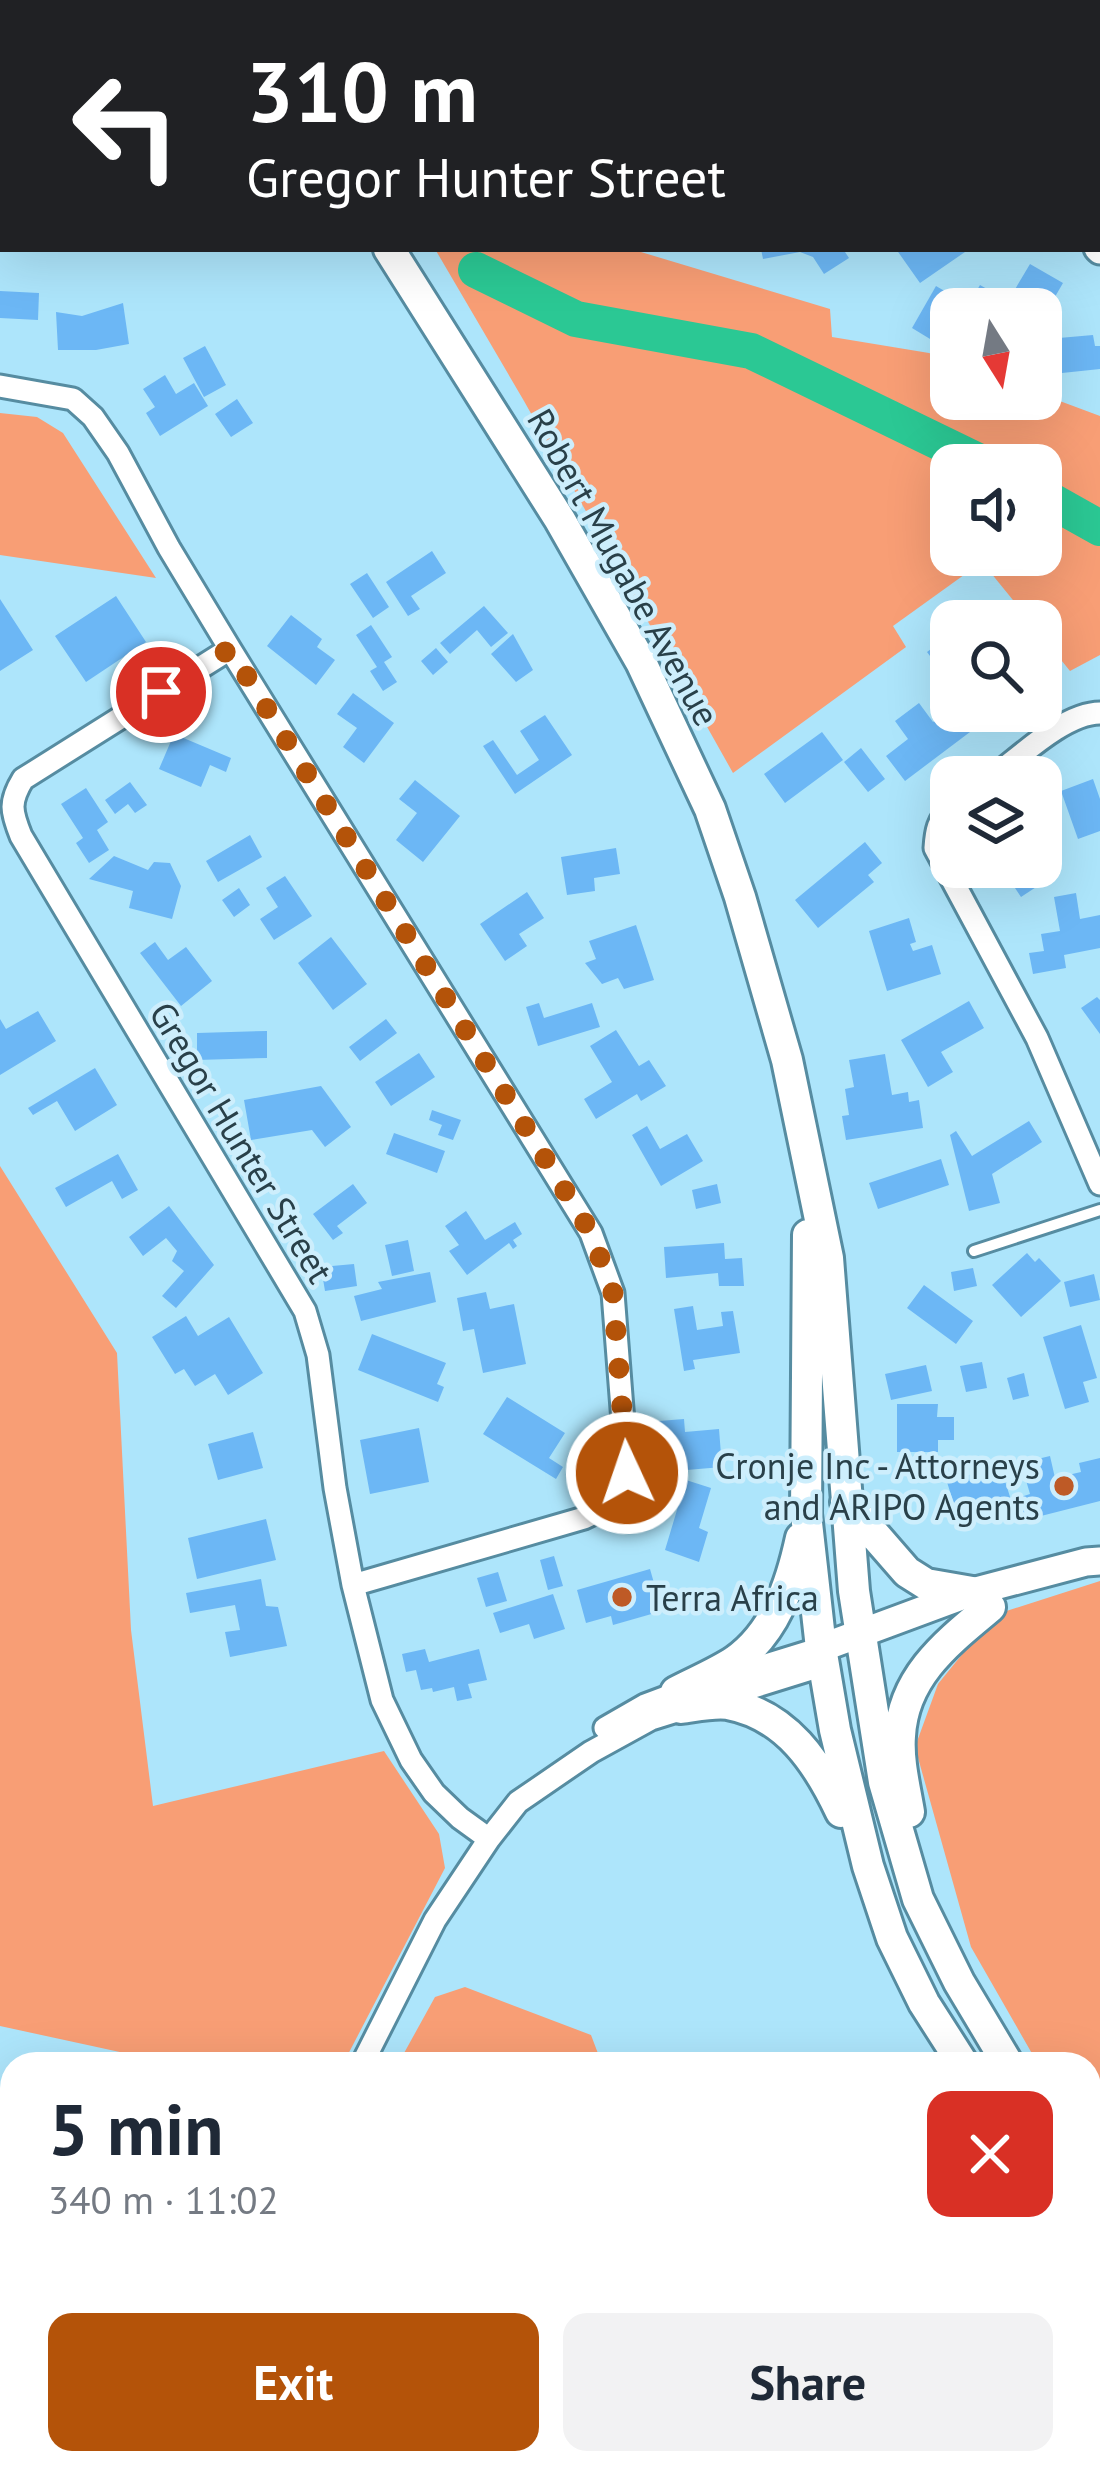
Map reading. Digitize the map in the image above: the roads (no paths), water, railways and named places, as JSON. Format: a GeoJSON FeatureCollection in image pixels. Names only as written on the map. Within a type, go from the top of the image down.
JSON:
{"type":"FeatureCollection","features":[{"type":"Feature","properties":{"kind":"main road","name":"Robert Mugabe Avenue"},"geometry":{"type":"LineString","coordinates":[[390,252],[560,520],[641,662],[710,809],[740,897],[788,1060],[828,1258],[861,1644],[884,1782],[912,1882],[938,1942],[1000,2052]]}},
{"type":"Feature","properties":{"kind":"main road","name":"Robert Mugabe Avenue"},"geometry":{"type":"LineString","coordinates":[[807,1151],[806,1514],[822,1657],[848,1788],[892,1938],[955,2052]]}},
{"type":"Feature","properties":{"kind":"main road"},"geometry":{"type":"LineString","coordinates":[[847,1502],[907,1572],[926,1584],[981,1600],[923,1669],[902,1714],[899,1740],[909,1817],[938,1942]]}},
{"type":"Feature","properties":{"kind":"main road"},"geometry":{"type":"LineString","coordinates":[[678,1700],[737,1660],[763,1633],[792,1578],[806,1514]]}},
{"type":"Feature","properties":{"kind":"main road"},"geometry":{"type":"LineString","coordinates":[[678,1700],[727,1704],[768,1718],[785,1730],[802,1745],[827,1783],[868,1866]]}},
{"type":"Feature","properties":{"kind":"street"},"geometry":{"type":"LineString","coordinates":[[0,386],[73,400],[118,453],[230,649],[591,1233],[613,1293],[627,1473],[620,1492],[606,1508],[353,1585]]}},
{"type":"Feature","properties":{"kind":"street","name":"Gregor Hunter Street"},"geometry":{"type":"LineString","coordinates":[[230,649],[23,778],[13,795],[13,815],[21,836],[304,1311],[318,1355],[353,1585],[382,1700],[411,1760],[434,1793],[489,1839]]}},
{"type":"Feature","properties":{"kind":"street"},"geometry":{"type":"LineString","coordinates":[[1021,756],[1061,726],[1087,713],[1100,713]]}},
{"type":"Feature","properties":{"kind":"street"},"geometry":{"type":"LineString","coordinates":[[956,888],[1036,1038],[1100,1184]]}},
{"type":"Feature","properties":{"kind":"street"},"geometry":{"type":"LineString","coordinates":[[368,2052],[435,1920],[518,1802],[678,1700],[822,1657],[1086,1562],[1100,1561]]}},
{"type":"Feature","properties":{"kind":"street"},"geometry":{"type":"LineString","coordinates":[[981,1600],[1100,1572]]}},
{"type":"Feature","properties":{"kind":"lane"},"geometry":{"type":"LineString","coordinates":[[974,1251],[1100,1210]]}},
{"type":"Feature","properties":{"kind":"waterway"},"geometry":{"type":"LineString","coordinates":[[476,270],[576,319],[751,351],[943,444]]}},
{"type":"Feature","properties":{"kind":"waterway"},"geometry":{"type":"LineString","coordinates":[[1062,507],[1100,528]]}},
{"type":"Feature","properties":{"kind":"place","name":"Cronje Inc - Attorneys and ARIPO Agents"},"geometry":{"type":"Point","coordinates":[1064,1486]}},
{"type":"Feature","properties":{"kind":"place","name":"Terra Africa"},"geometry":{"type":"Point","coordinates":[622,1597]}}]}
